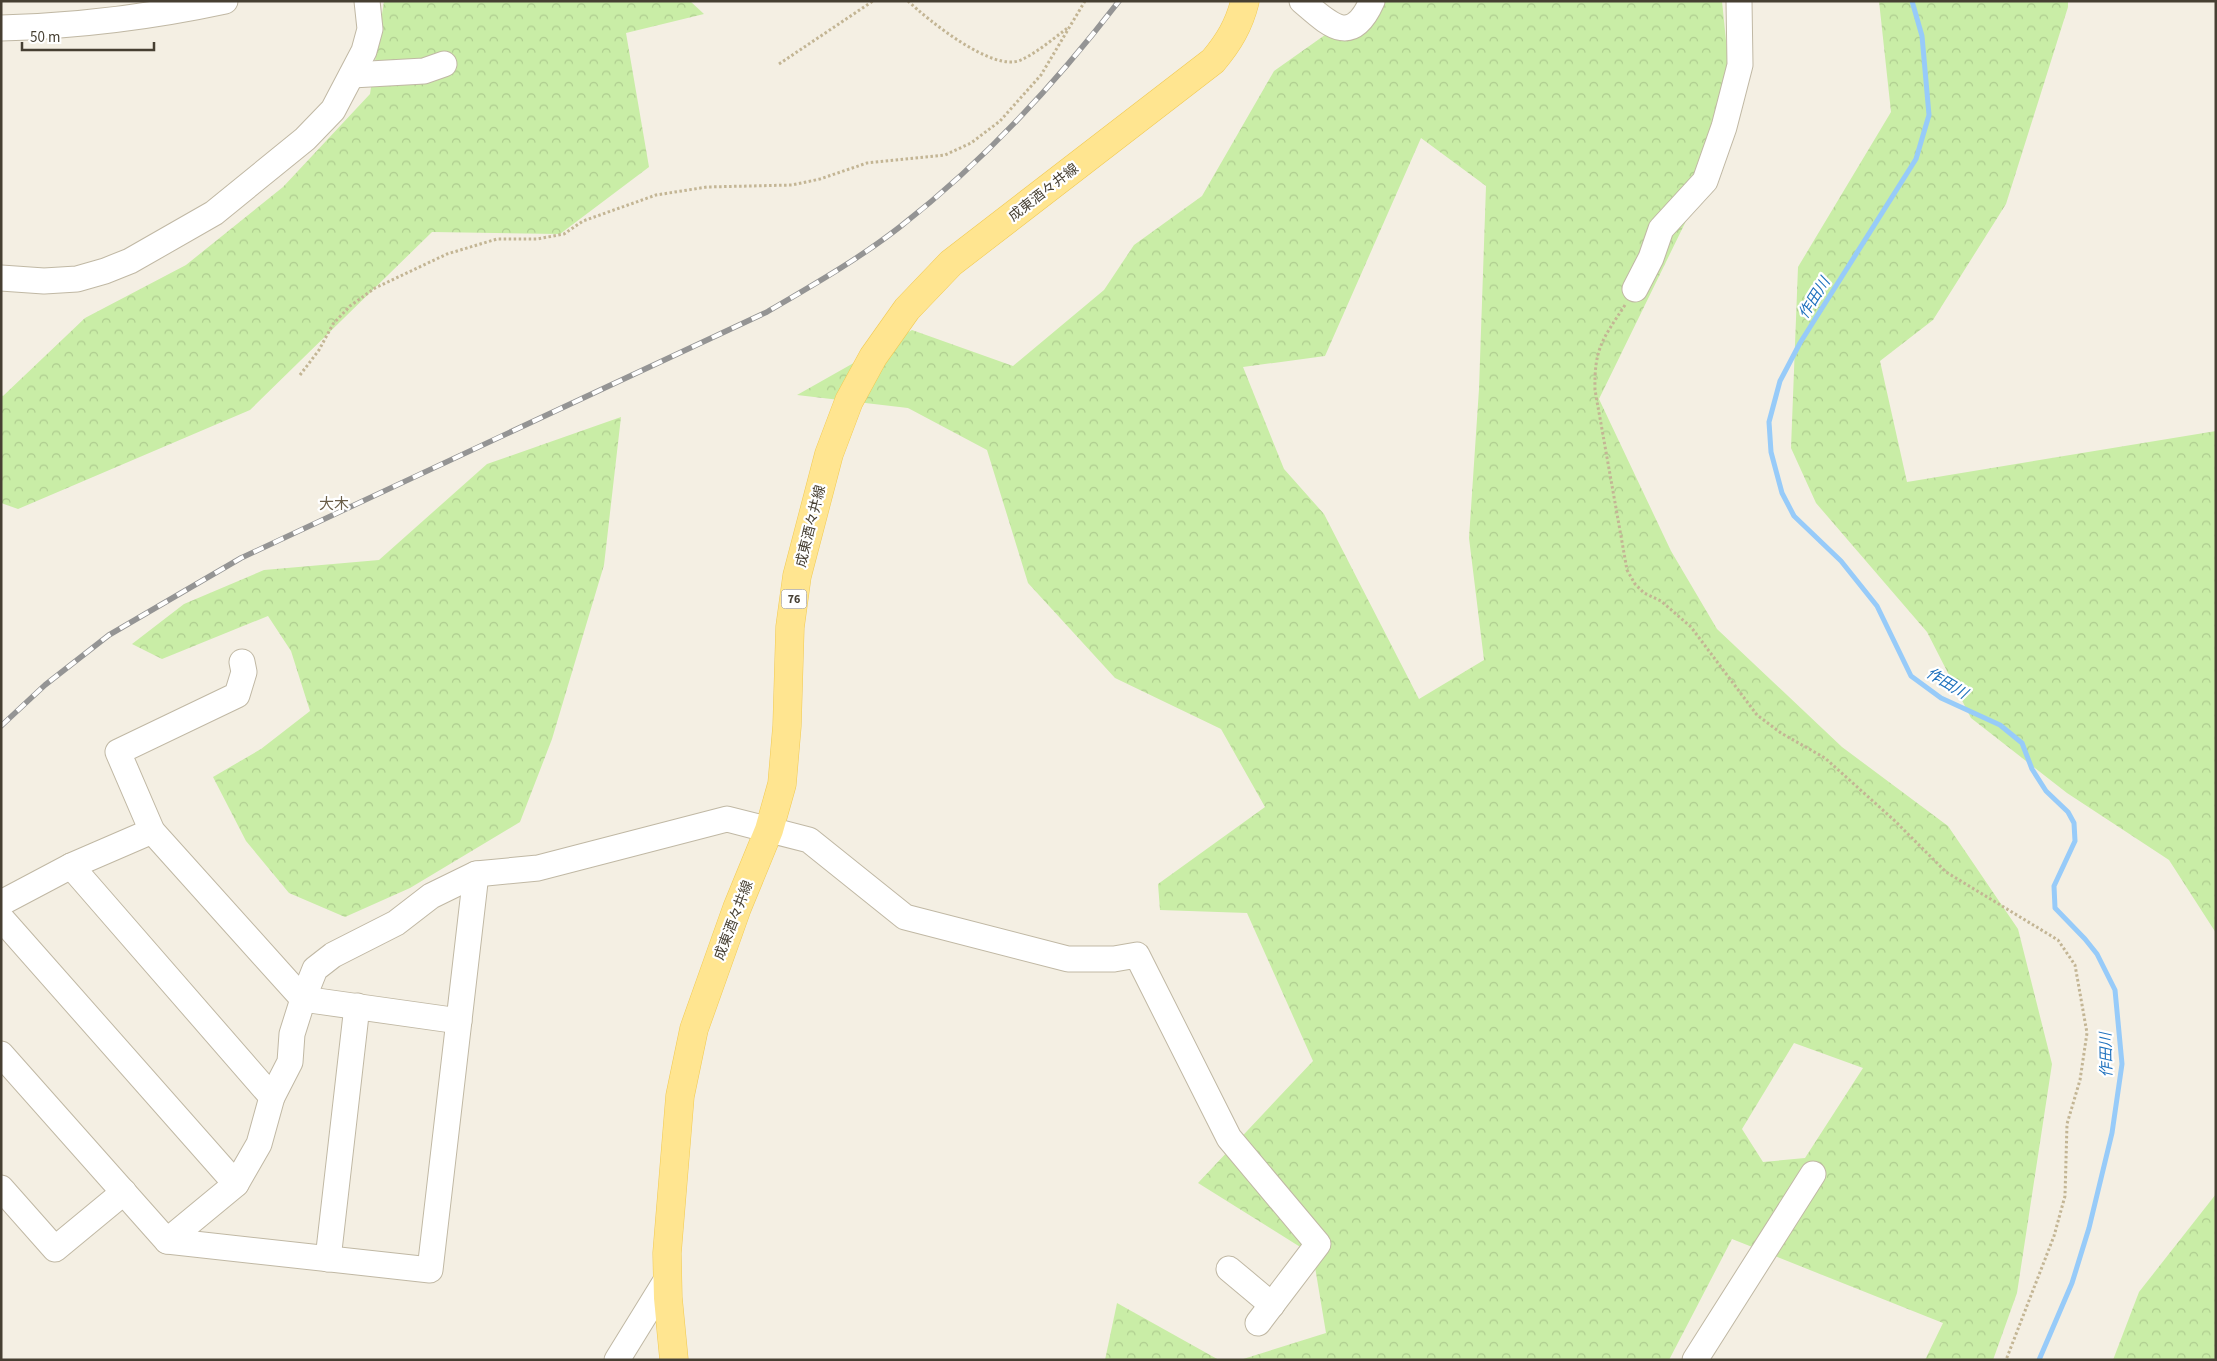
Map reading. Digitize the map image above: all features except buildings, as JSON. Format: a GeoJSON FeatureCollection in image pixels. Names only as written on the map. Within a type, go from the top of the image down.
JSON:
{"type":"FeatureCollection","features":[{"type":"Feature","properties":{"kind":"main road","name":"成東酒々井線"},"geometry":{"type":"LineString","coordinates":[[674,1360],[667,1279],[667,1253],[679,1106],[694,1029],[737,908],[769,830],[782,784],[787,726],[790,627],[797,576],[828,454],[849,401],[874,357],[907,309],[951,263],[1213,61],[1228,43],[1240,22],[1245,1]]}},
{"type":"Feature","properties":{"kind":"street"},"geometry":{"type":"LineString","coordinates":[[1,28],[64,26],[126,20],[225,1]]}},
{"type":"Feature","properties":{"kind":"street"},"geometry":{"type":"LineString","coordinates":[[1,278],[44,281],[77,279],[105,271],[130,261],[214,213],[305,140],[333,110],[364,52],[370,30],[367,1]]}},
{"type":"Feature","properties":{"kind":"street"},"geometry":{"type":"LineString","coordinates":[[1302,1],[1334,28],[1344,29],[1354,25],[1372,1]]}},
{"type":"Feature","properties":{"kind":"street"},"geometry":{"type":"LineString","coordinates":[[1634,289],[1651,258],[1661,229],[1705,181],[1721,136],[1740,64],[1739,1]]}},
{"type":"Feature","properties":{"kind":"street"},"geometry":{"type":"LineString","coordinates":[[352,75],[424,71],[444,64]]}},
{"type":"Feature","properties":{"kind":"street"},"geometry":{"type":"LineString","coordinates":[[242,662],[244,672],[237,695],[118,752],[152,831],[303,999],[459,1021]]}},
{"type":"Feature","properties":{"kind":"street"},"geometry":{"type":"LineString","coordinates":[[167,1240],[236,1184],[259,1144],[272,1097],[290,1062],[292,1034],[315,969],[333,954],[396,924],[431,896],[476,874],[538,868],[727,820],[809,840],[905,917],[1068,958],[1114,959],[1137,955],[1229,1138],[1318,1244],[1265,1314],[1229,1269]]}},
{"type":"Feature","properties":{"kind":"street"},"geometry":{"type":"LineString","coordinates":[[1,903],[71,866],[152,831]]}},
{"type":"Feature","properties":{"kind":"street"},"geometry":{"type":"LineString","coordinates":[[71,866],[272,1097]]}},
{"type":"Feature","properties":{"kind":"street"},"geometry":{"type":"LineString","coordinates":[[1,1054],[167,1240],[430,1270],[476,874]]}},
{"type":"Feature","properties":{"kind":"street"},"geometry":{"type":"LineString","coordinates":[[1,918],[236,1184]]}},
{"type":"Feature","properties":{"kind":"street"},"geometry":{"type":"LineString","coordinates":[[328,1259],[357,1006]]}},
{"type":"Feature","properties":{"kind":"street"},"geometry":{"type":"LineString","coordinates":[[1695,1360],[1813,1174]]}},
{"type":"Feature","properties":{"kind":"street"},"geometry":{"type":"LineString","coordinates":[[1,1188],[55,1249],[124,1192]]}},
{"type":"Feature","properties":{"kind":"street"},"geometry":{"type":"LineString","coordinates":[[617,1360],[667,1279]]}},
{"type":"Feature","properties":{"kind":"path"},"geometry":{"type":"LineString","coordinates":[[779,64],[872,1]]}},
{"type":"Feature","properties":{"kind":"path"},"geometry":{"type":"LineString","coordinates":[[908,1],[929,22],[993,60],[1007,64],[1020,61],[1072,25]]}},
{"type":"Feature","properties":{"kind":"path"},"geometry":{"type":"LineString","coordinates":[[300,375],[320,350],[333,324],[350,306],[375,288],[447,254],[497,239],[537,238],[564,234],[583,221],[656,195],[707,187],[792,185],[820,179],[867,163],[945,155],[971,143],[1000,121],[1041,74],[1085,1]]}},
{"type":"Feature","properties":{"kind":"path"},"geometry":{"type":"LineString","coordinates":[[1634,289],[1597,351],[1594,367],[1595,390],[1627,570],[1635,584],[1644,593],[1661,601],[1691,627],[1757,715],[1781,732],[1825,758],[1946,872],[2058,940],[2075,964],[2087,1033],[2080,1080],[2067,1124],[2065,1196],[2054,1236],[2006,1360]]}},
{"type":"Feature","properties":{"kind":"green space"},"geometry":{"type":"Polygon","coordinates":[[[384,1],[690,1],[704,14],[626,33],[649,167],[560,234],[432,232],[250,410],[18,509],[1,503],[1,395],[3,396],[85,318],[186,265],[283,187],[370,94],[384,1]]]}},
{"type":"Feature","properties":{"kind":"green space"},"geometry":{"type":"Polygon","coordinates":[[[1373,1],[1722,1],[1732,100],[1686,221],[1599,399],[1671,551],[1717,629],[1842,747],[1948,826],[2018,929],[2052,1064],[2017,1293],[1993,1360],[1925,1360],[1943,1323],[1732,1239],[1669,1360],[1240,1360],[1326,1333],[1313,1255],[1198,1183],[1313,1061],[1247,913],[1160,910],[1158,884],[1265,807],[1221,729],[1115,678],[1028,583],[987,450],[908,408],[797,395],[912,330],[1013,366],[1104,290],[1134,245],[1202,196],[1274,71],[1373,1]],[[1421,138],[1325,356],[1243,367],[1284,469],[1324,514],[1419,699],[1484,660],[1469,538],[1479,389],[1486,186],[1421,138]],[[1794,1043],[1742,1129],[1763,1162],[1805,1158],[1863,1068],[1794,1043]]]}},
{"type":"Feature","properties":{"kind":"green space"},"geometry":{"type":"Polygon","coordinates":[[[1879,1],[2068,1],[2068,7],[2006,204],[1933,320],[1880,361],[1907,482],[2216,431],[2216,933],[2169,860],[2067,793],[1971,718],[1927,632],[1816,503],[1791,448],[1798,267],[1891,112],[1879,1]]]}},
{"type":"Feature","properties":{"kind":"green space"},"geometry":{"type":"Polygon","coordinates":[[[621,417],[604,565],[552,739],[520,822],[410,888],[345,917],[289,893],[246,841],[213,777],[261,749],[310,711],[291,651],[268,616],[162,659],[132,644],[184,604],[264,570],[379,560],[487,464],[621,417]]]}},
{"type":"Feature","properties":{"kind":"green space"},"geometry":{"type":"Polygon","coordinates":[[[2216,1194],[2216,1360],[2113,1360],[2139,1292],[2216,1194]]]}},
{"type":"Feature","properties":{"kind":"green space"},"geometry":{"type":"Polygon","coordinates":[[[1117,1303],[1219,1360],[1105,1360],[1117,1303]]]}},
{"type":"Feature","properties":{"kind":"waterway","name":"作田川"},"geometry":{"type":"LineString","coordinates":[[1912,1],[1922,36],[1929,115],[1916,159],[1800,343],[1780,381],[1769,422],[1771,452],[1782,493],[1794,516],[1841,561],[1877,606],[1911,676],[1941,698],[2000,725],[2022,743],[2032,769],[2046,791],[2068,812],[2074,823],[2075,841],[2054,886],[2055,908],[2097,954],[2115,990],[2122,1064],[2112,1133],[2089,1228],[2072,1283],[2039,1360]]}},
{"type":"Feature","properties":{"kind":"railway"},"geometry":{"type":"LineString","coordinates":[[1,726],[45,685],[109,635],[241,558],[767,312],[852,261],[901,226],[961,175],[989,148],[1070,62],[1119,1]]}},
{"type":"Feature","properties":{"kind":"district","name":"大木"},"geometry":{"type":"Point","coordinates":[334,504]}}]}
